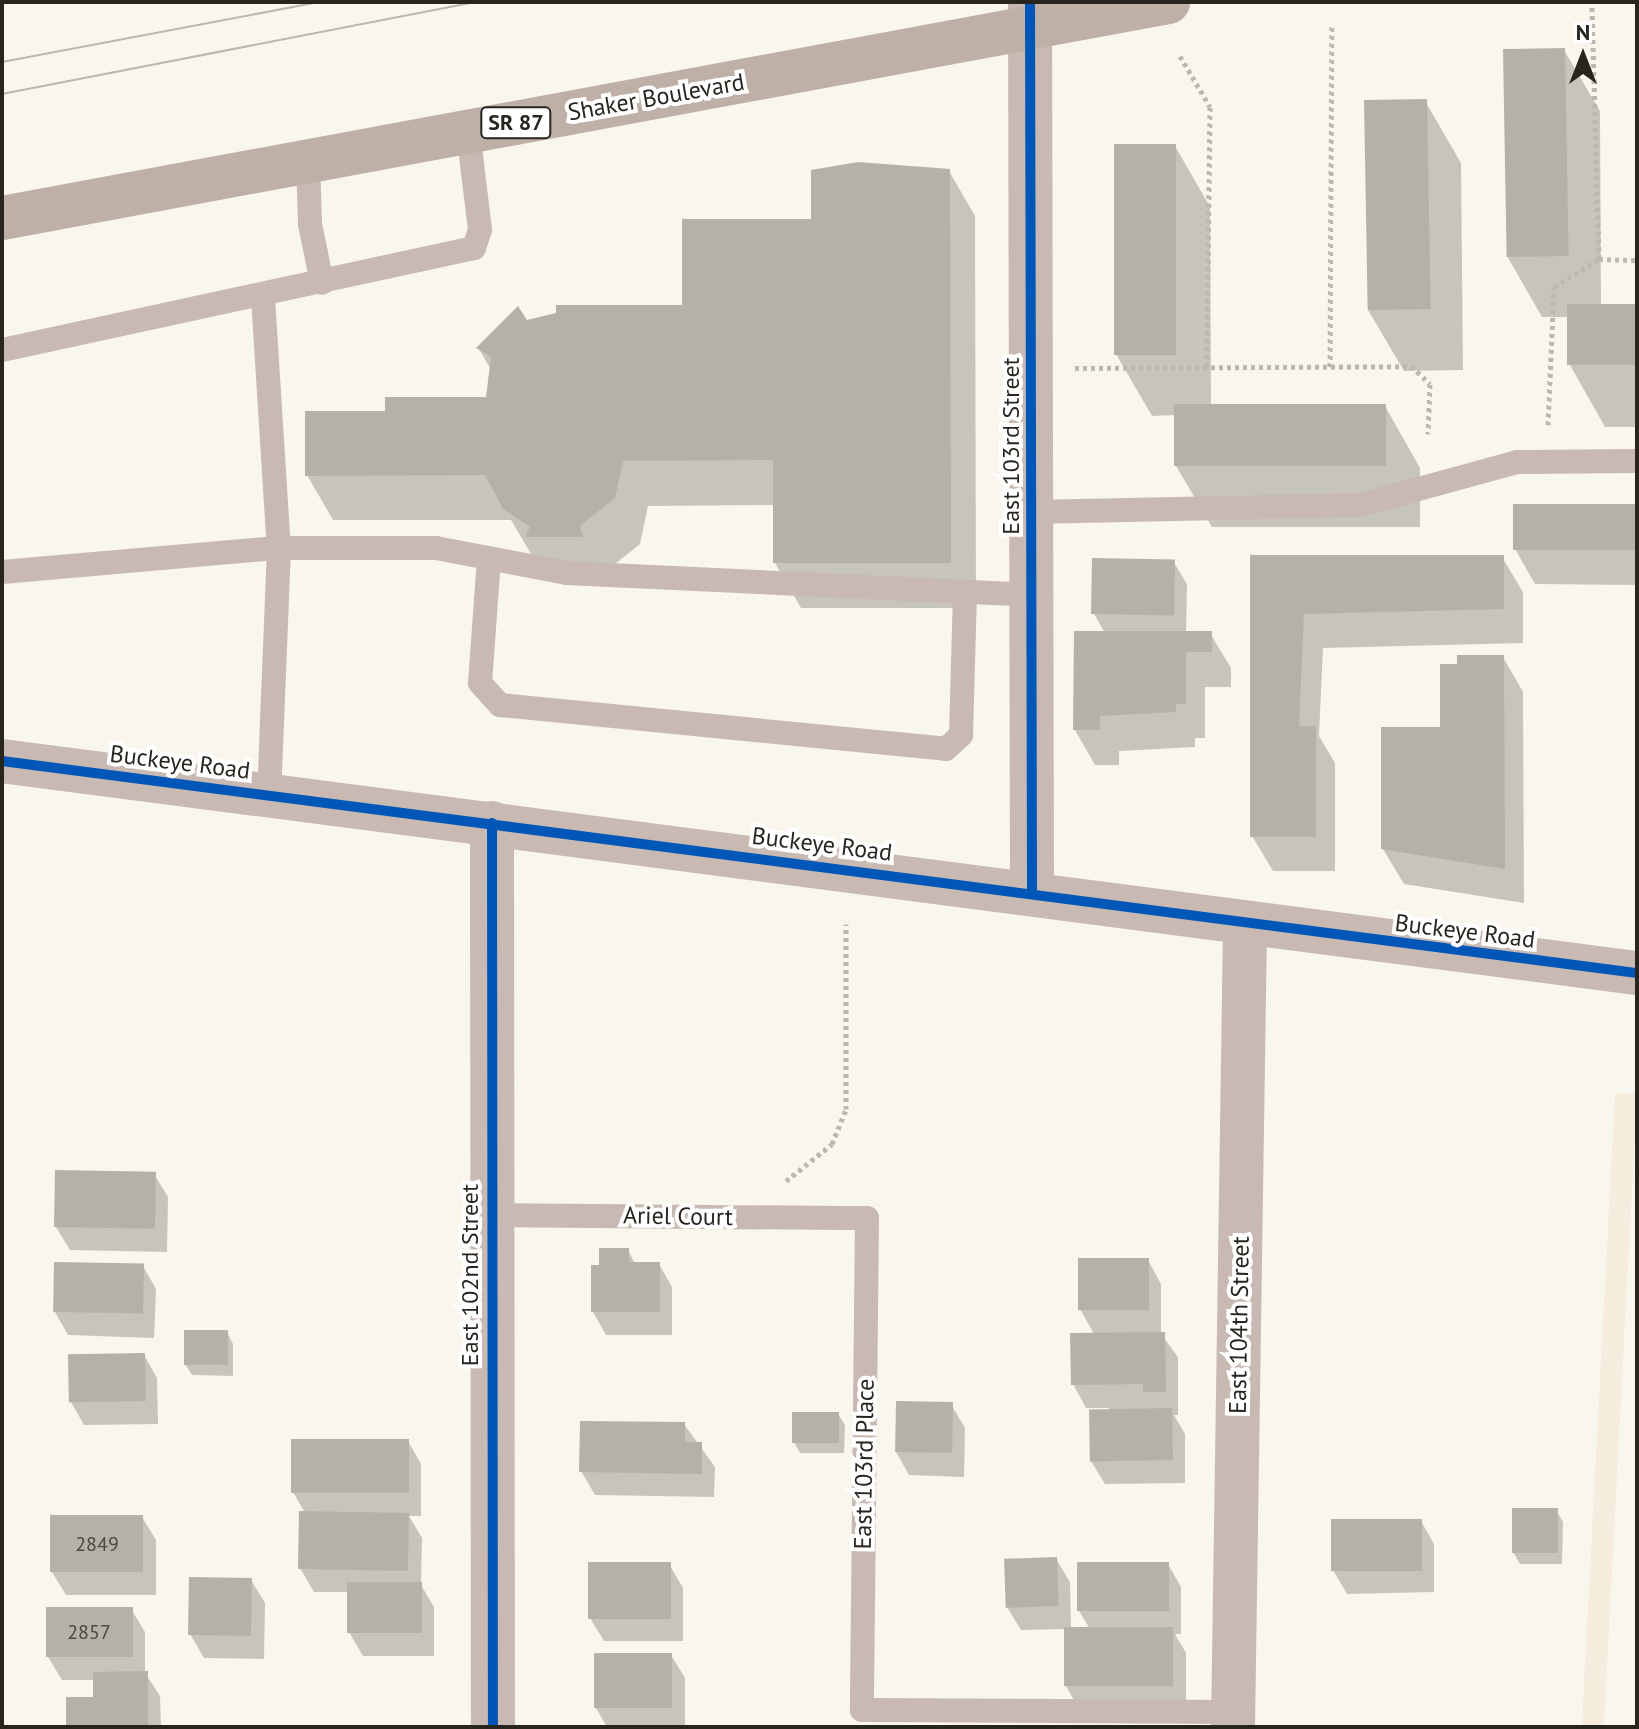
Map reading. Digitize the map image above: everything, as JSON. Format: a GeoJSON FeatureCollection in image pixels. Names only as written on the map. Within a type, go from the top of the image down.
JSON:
{"type":"FeatureCollection","features":[{"type":"Feature","properties":{"kind":"main road","name":"Shaker Boulevard"},"geometry":{"type":"LineString","coordinates":[[2,218],[468,131],[1030,15],[1168,2]]}},
{"type":"Feature","properties":{"kind":"street","name":"East 103rd Street"},"geometry":{"type":"LineString","coordinates":[[1030,15],[1032,891]]}},
{"type":"Feature","properties":{"kind":"street","name":"Buckeye Road"},"geometry":{"type":"LineString","coordinates":[[2,761],[1032,891],[1245,923],[1637,973]]}},
{"type":"Feature","properties":{"kind":"street","name":"East 102nd Street"},"geometry":{"type":"LineString","coordinates":[[492,823],[490,1215],[493,1727]]}},
{"type":"Feature","properties":{"kind":"street","name":"East 104th Street"},"geometry":{"type":"LineString","coordinates":[[1233,1720],[1245,923]]}},
{"type":"Feature","properties":{"kind":"lane"},"geometry":{"type":"LineString","coordinates":[[2,350],[263,297],[474,248],[480,230],[468,131]]}},
{"type":"Feature","properties":{"kind":"lane"},"geometry":{"type":"LineString","coordinates":[[308,160],[310,224],[322,283]]}},
{"type":"Feature","properties":{"kind":"lane"},"geometry":{"type":"LineString","coordinates":[[263,297],[279,548],[269,793]]}},
{"type":"Feature","properties":{"kind":"lane"},"geometry":{"type":"LineString","coordinates":[[1031,512],[1360,505],[1517,462],[1637,461]]}},
{"type":"Feature","properties":{"kind":"lane"},"geometry":{"type":"LineString","coordinates":[[2,572],[279,548],[436,548],[567,573],[1031,595]]}},
{"type":"Feature","properties":{"kind":"lane"},"geometry":{"type":"LineString","coordinates":[[489,558],[480,683],[500,705],[946,749],[961,735],[965,591]]}},
{"type":"Feature","properties":{"kind":"lane","name":"Ariel Court"},"geometry":{"type":"LineString","coordinates":[[490,1215],[867,1218]]}},
{"type":"Feature","properties":{"kind":"lane","name":"East 103rd Place"},"geometry":{"type":"LineString","coordinates":[[867,1218],[862,1710],[1233,1720]]}},
{"type":"Feature","properties":{"kind":"path"},"geometry":{"type":"LineString","coordinates":[[1592,2],[1599,259]]}},
{"type":"Feature","properties":{"kind":"path"},"geometry":{"type":"LineString","coordinates":[[1330,367],[1332,26]]}},
{"type":"Feature","properties":{"kind":"path"},"geometry":{"type":"LineString","coordinates":[[1180,56],[1210,107],[1207,368]]}},
{"type":"Feature","properties":{"kind":"path"},"geometry":{"type":"LineString","coordinates":[[1547,462],[1554,287],[1599,259],[1637,260]]}},
{"type":"Feature","properties":{"kind":"path"},"geometry":{"type":"LineString","coordinates":[[1070,368],[1411,366],[1430,384],[1428,434]]}},
{"type":"Feature","properties":{"kind":"path"},"geometry":{"type":"LineString","coordinates":[[781,1184],[832,1144],[846,1109],[846,924]]}},
{"type":"Feature","properties":{"kind":"shaded area"},"geometry":{"type":"Polygon","coordinates":[[[1615,1093],[1637,1094],[1604,1727],[1582,1726],[1615,1093]]]}},
{"type":"Feature","properties":{"kind":"building"},"geometry":{"type":"Polygon","coordinates":[[[1565,48],[1569,256],[1507,257],[1503,49],[1565,48]]]}},
{"type":"Feature","properties":{"kind":"building"},"geometry":{"type":"Polygon","coordinates":[[[1427,99],[1431,309],[1368,310],[1364,100],[1427,99]]]}},
{"type":"Feature","properties":{"kind":"building"},"geometry":{"type":"Polygon","coordinates":[[[1114,144],[1176,144],[1176,355],[1114,355],[1114,144]]]}},
{"type":"Feature","properties":{"kind":"building"},"geometry":{"type":"Polygon","coordinates":[[[858,162],[950,169],[951,563],[773,563],[773,460],[623,461],[615,498],[580,526],[583,537],[525,537],[530,527],[503,509],[485,475],[305,476],[305,411],[385,411],[385,397],[486,397],[491,357],[476,348],[518,306],[527,320],[556,313],[556,305],[682,305],[682,219],[811,219],[811,170],[858,162]]]}},
{"type":"Feature","properties":{"kind":"building"},"geometry":{"type":"Polygon","coordinates":[[[1567,304],[1637,304],[1637,365],[1567,365],[1567,304]]]}},
{"type":"Feature","properties":{"kind":"building"},"geometry":{"type":"Polygon","coordinates":[[[1174,404],[1386,404],[1386,466],[1174,466],[1174,404]]]}},
{"type":"Feature","properties":{"kind":"building"},"geometry":{"type":"Polygon","coordinates":[[[1513,504],[1637,504],[1637,550],[1513,550],[1513,504]]]}},
{"type":"Feature","properties":{"kind":"building"},"geometry":{"type":"Polygon","coordinates":[[[1250,555],[1504,555],[1504,609],[1304,614],[1299,726],[1316,726],[1316,837],[1250,837],[1250,555]]]}},
{"type":"Feature","properties":{"kind":"building"},"geometry":{"type":"Polygon","coordinates":[[[1092,558],[1175,559],[1174,615],[1091,614],[1092,558]]]}},
{"type":"Feature","properties":{"kind":"building"},"geometry":{"type":"Polygon","coordinates":[[[1074,631],[1212,631],[1212,652],[1186,652],[1186,704],[1176,704],[1176,712],[1100,716],[1100,730],[1073,730],[1074,631]]]}},
{"type":"Feature","properties":{"kind":"building"},"geometry":{"type":"Polygon","coordinates":[[[1457,655],[1504,655],[1505,869],[1381,849],[1381,727],[1440,727],[1440,664],[1457,664],[1457,655]]]}},
{"type":"Feature","properties":{"kind":"building"},"geometry":{"type":"Polygon","coordinates":[[[55,1170],[156,1172],[155,1229],[54,1227],[55,1170]]]}},
{"type":"Feature","properties":{"kind":"building"},"geometry":{"type":"Polygon","coordinates":[[[599,1248],[629,1248],[629,1262],[660,1262],[660,1312],[591,1312],[591,1265],[599,1265],[599,1248]]]}},
{"type":"Feature","properties":{"kind":"building"},"geometry":{"type":"Polygon","coordinates":[[[1078,1258],[1149,1258],[1149,1310],[1078,1310],[1078,1258]]]}},
{"type":"Feature","properties":{"kind":"building"},"geometry":{"type":"Polygon","coordinates":[[[54,1262],[144,1264],[143,1314],[53,1312],[54,1262]]]}},
{"type":"Feature","properties":{"kind":"building"},"geometry":{"type":"Polygon","coordinates":[[[184,1330],[228,1330],[228,1365],[184,1365],[184,1330]]]}},
{"type":"Feature","properties":{"kind":"building"},"geometry":{"type":"Polygon","coordinates":[[[1165,1332],[1166,1392],[1143,1392],[1143,1384],[1071,1385],[1070,1333],[1165,1332]]]}},
{"type":"Feature","properties":{"kind":"building"},"geometry":{"type":"Polygon","coordinates":[[[145,1353],[146,1401],[69,1402],[68,1354],[145,1353]]]}},
{"type":"Feature","properties":{"kind":"building"},"geometry":{"type":"Polygon","coordinates":[[[896,1401],[953,1402],[952,1453],[895,1452],[896,1401]]]}},
{"type":"Feature","properties":{"kind":"building"},"geometry":{"type":"Polygon","coordinates":[[[1172,1408],[1173,1460],[1090,1461],[1089,1409],[1172,1408]]]}},
{"type":"Feature","properties":{"kind":"building"},"geometry":{"type":"Polygon","coordinates":[[[792,1412],[839,1412],[839,1443],[792,1443],[792,1412]]]}},
{"type":"Feature","properties":{"kind":"building"},"geometry":{"type":"Polygon","coordinates":[[[580,1421],[685,1422],[685,1442],[702,1442],[702,1474],[579,1472],[580,1421]]]}},
{"type":"Feature","properties":{"kind":"building"},"geometry":{"type":"Polygon","coordinates":[[[291,1439],[409,1439],[409,1493],[291,1493],[291,1439]]]}},
{"type":"Feature","properties":{"kind":"building"},"geometry":{"type":"Polygon","coordinates":[[[1512,1508],[1558,1508],[1558,1553],[1512,1553],[1512,1508]]]}},
{"type":"Feature","properties":{"kind":"building"},"geometry":{"type":"Polygon","coordinates":[[[299,1511],[409,1513],[408,1571],[298,1569],[299,1511]]]}},
{"type":"Feature","properties":{"kind":"building"},"geometry":{"type":"Polygon","coordinates":[[[50,1515],[143,1515],[143,1572],[50,1572],[50,1515]]]}},
{"type":"Feature","properties":{"kind":"building"},"geometry":{"type":"Polygon","coordinates":[[[1331,1519],[1422,1519],[1422,1571],[1331,1571],[1331,1519]]]}},
{"type":"Feature","properties":{"kind":"building"},"geometry":{"type":"Polygon","coordinates":[[[1057,1557],[1059,1606],[1006,1608],[1004,1559],[1057,1557]]]}},
{"type":"Feature","properties":{"kind":"building"},"geometry":{"type":"Polygon","coordinates":[[[588,1562],[671,1562],[671,1619],[588,1619],[588,1562]]]}},
{"type":"Feature","properties":{"kind":"building"},"geometry":{"type":"Polygon","coordinates":[[[1077,1562],[1169,1562],[1169,1611],[1077,1611],[1077,1562]]]}},
{"type":"Feature","properties":{"kind":"building"},"geometry":{"type":"Polygon","coordinates":[[[189,1577],[252,1578],[251,1636],[188,1635],[189,1577]]]}},
{"type":"Feature","properties":{"kind":"building"},"geometry":{"type":"Polygon","coordinates":[[[347,1582],[422,1582],[422,1633],[347,1633],[347,1582]]]}},
{"type":"Feature","properties":{"kind":"building"},"geometry":{"type":"Polygon","coordinates":[[[46,1607],[133,1607],[133,1657],[46,1657],[46,1607]]]}},
{"type":"Feature","properties":{"kind":"building"},"geometry":{"type":"Polygon","coordinates":[[[1064,1627],[1173,1627],[1173,1686],[1064,1686],[1064,1627]]]}},
{"type":"Feature","properties":{"kind":"building"},"geometry":{"type":"Polygon","coordinates":[[[594,1653],[672,1653],[672,1708],[594,1708],[594,1653]]]}},
{"type":"Feature","properties":{"kind":"building"},"geometry":{"type":"Polygon","coordinates":[[[148,1671],[148,1727],[66,1727],[66,1697],[93,1697],[93,1672],[148,1671]]]}},
{"type":"Feature","properties":{"kind":"tram line"},"geometry":{"type":"LineString","coordinates":[[2,62],[320,2]]}},
{"type":"Feature","properties":{"kind":"tram line"},"geometry":{"type":"LineString","coordinates":[[2,94],[474,2]]}},
{"type":"Feature","properties":{"kind":"cycle path"},"geometry":{"type":"LineString","coordinates":[[1030,2],[1032,891]]}},
{"type":"Feature","properties":{"kind":"cycle path"},"geometry":{"type":"LineString","coordinates":[[2,761],[1637,973]]}},
{"type":"Feature","properties":{"kind":"cycle path"},"geometry":{"type":"LineString","coordinates":[[492,823],[493,1727]]}}]}
